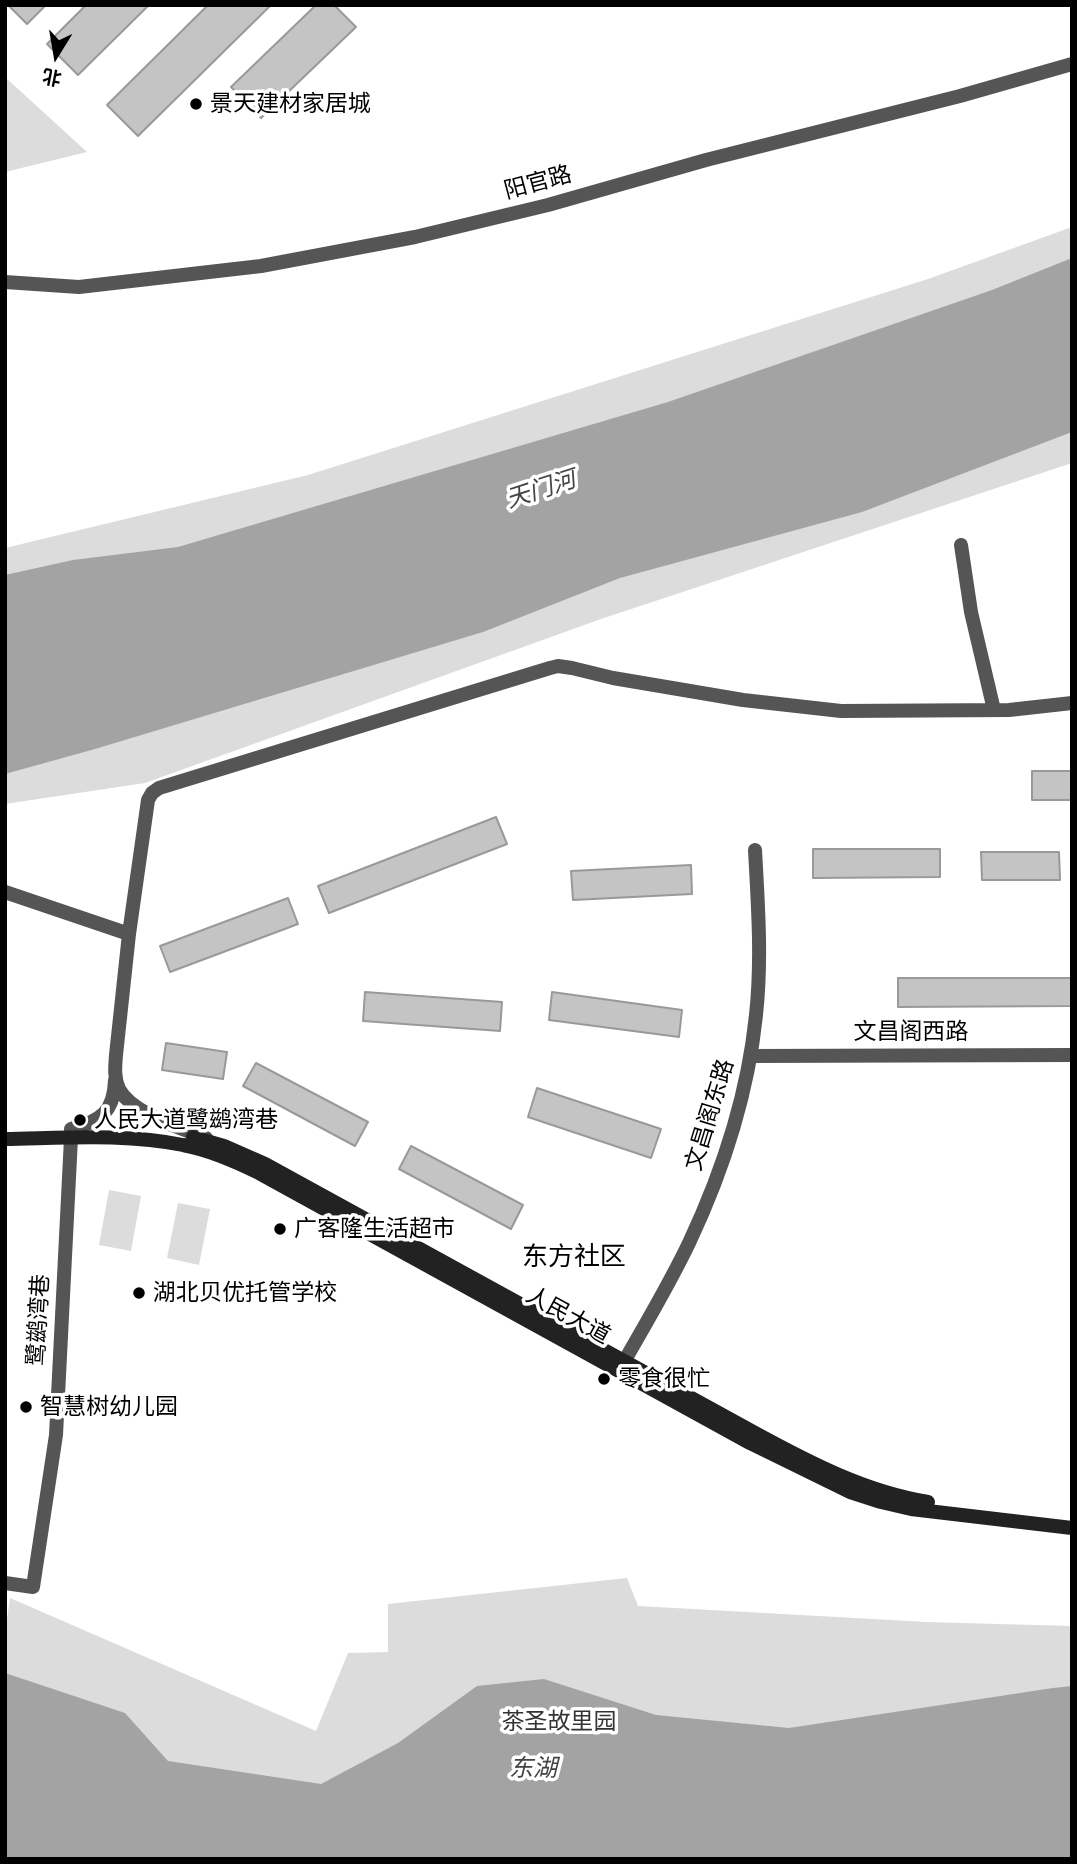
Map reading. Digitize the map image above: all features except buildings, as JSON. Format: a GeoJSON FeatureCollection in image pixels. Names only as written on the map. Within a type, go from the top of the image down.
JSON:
{"type":"FeatureCollection","features":[{"type":"Feature","properties":{"kind":"main road","name":"人民大道"},"geometry":{"type":"LineString","coordinates":[[5,1130],[183,1144],[220,1155],[259,1172],[622,1366],[855,1482],[913,1499],[1072,1518]]}},
{"type":"Feature","properties":{"kind":"main road","name":"人民大道"},"geometry":{"type":"LineString","coordinates":[[5,1139],[149,1130],[185,1135],[224,1146],[265,1164],[622,1366],[759,1448],[850,1492],[911,1509],[1072,1528]]}},
{"type":"Feature","properties":{"kind":"street","name":"阳官路"},"geometry":{"type":"LineString","coordinates":[[5,282],[79,287],[261,266],[415,237],[548,205],[706,160],[960,96],[1072,64]]}},
{"type":"Feature","properties":{"kind":"street"},"geometry":{"type":"LineString","coordinates":[[961,545],[971,612],[994,710]]}},
{"type":"Feature","properties":{"kind":"street"},"geometry":{"type":"LineString","coordinates":[[71,1134],[95,1121],[112,1104],[130,934],[148,800],[159,788],[558,666],[743,700],[826,709],[872,712],[1009,710],[1072,703]]}},
{"type":"Feature","properties":{"kind":"street","name":"文昌阁东路"},"geometry":{"type":"LineString","coordinates":[[622,1366],[683,1255],[706,1203],[722,1161],[751,1056],[757,1014],[760,947],[755,850]]}},
{"type":"Feature","properties":{"kind":"street"},"geometry":{"type":"LineString","coordinates":[[5,892],[130,934]]}},
{"type":"Feature","properties":{"kind":"street","name":"文昌阁西路"},"geometry":{"type":"LineString","coordinates":[[751,1056],[1072,1055]]}},
{"type":"Feature","properties":{"kind":"street"},"geometry":{"type":"LineString","coordinates":[[115,1075],[124,1097],[146,1113],[224,1146]]}},
{"type":"Feature","properties":{"kind":"street","name":"鹭鹚湾巷"},"geometry":{"type":"LineString","coordinates":[[5,1583],[33,1587],[55,1435],[71,1134]]}},
{"type":"Feature","properties":{"kind":"green space"},"geometry":{"type":"Polygon","coordinates":[[[5,77],[87,152],[5,172],[5,77]]]}},
{"type":"Feature","properties":{"kind":"green space"},"geometry":{"type":"Polygon","coordinates":[[[1072,227],[1072,463],[601,619],[145,783],[5,804],[5,548],[308,475],[928,279],[1072,227]]]}},
{"type":"Feature","properties":{"kind":"green space"},"geometry":{"type":"Polygon","coordinates":[[[109,1190],[141,1196],[131,1251],[99,1245],[109,1190]]]}},
{"type":"Feature","properties":{"kind":"green space"},"geometry":{"type":"Polygon","coordinates":[[[178,1203],[210,1209],[199,1265],[167,1258],[178,1203]]]}},
{"type":"Feature","properties":{"kind":"green space","name":"东湖"},"geometry":{"type":"Polygon","coordinates":[[[627,1578],[638,1606],[926,1622],[1072,1626],[1072,1859],[5,1859],[5,1633],[10,1598],[316,1731],[348,1653],[388,1652],[388,1604],[627,1578]]]}},
{"type":"Feature","properties":{"kind":"water","name":"天门河"},"geometry":{"type":"Polygon","coordinates":[[[1072,258],[1072,432],[862,512],[620,578],[483,632],[5,774],[5,575],[73,560],[178,547],[668,402],[992,290],[1072,258]]]}},
{"type":"Feature","properties":{"kind":"water","name":"东湖"},"geometry":{"type":"Polygon","coordinates":[[[5,1673],[125,1713],[168,1761],[321,1784],[398,1743],[477,1686],[544,1679],[656,1715],[789,1728],[1072,1686],[1072,1859],[5,1859],[5,1673]]]}},
{"type":"Feature","properties":{"kind":"place","name":"景天建材家居城"},"geometry":{"type":"Point","coordinates":[196,104]}},
{"type":"Feature","properties":{"kind":"place","name":"人民大道鹭鹚湾巷"},"geometry":{"type":"Point","coordinates":[80,1120]}},
{"type":"Feature","properties":{"kind":"place","name":"广客隆生活超市"},"geometry":{"type":"Point","coordinates":[280,1229]}},
{"type":"Feature","properties":{"kind":"place","name":"湖北贝优托管学校"},"geometry":{"type":"Point","coordinates":[139,1293]}},
{"type":"Feature","properties":{"kind":"place","name":"零食很忙"},"geometry":{"type":"Point","coordinates":[604,1379]}},
{"type":"Feature","properties":{"kind":"place","name":"智慧树幼儿园"},"geometry":{"type":"Point","coordinates":[26,1407]}},
{"type":"Feature","properties":{"kind":"district","name":"东方社区"},"geometry":{"type":"Point","coordinates":[574,1257]}},
{"type":"Feature","properties":{"kind":"park label","name":"茶圣故里园"},"geometry":{"type":"Point","coordinates":[559,1722]}}]}
